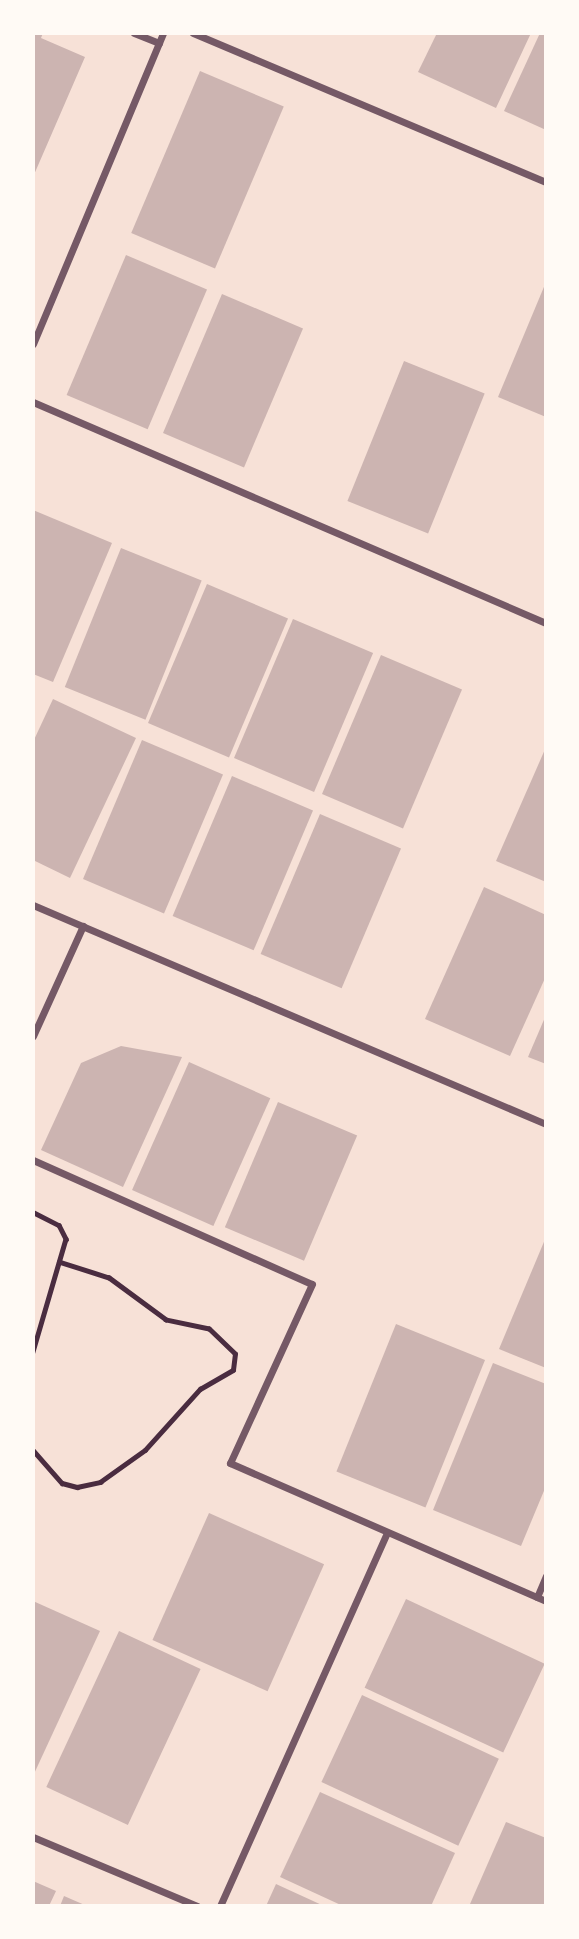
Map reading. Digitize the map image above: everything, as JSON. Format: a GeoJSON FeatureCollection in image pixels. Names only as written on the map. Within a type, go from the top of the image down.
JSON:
{"type":"FeatureCollection","features":[{"type":"Feature","properties":{"kind":"street"},"geometry":{"type":"LineString","coordinates":[[134,33],[159,43]]}},
{"type":"Feature","properties":{"kind":"street"},"geometry":{"type":"LineString","coordinates":[[33,345],[163,33]]}},
{"type":"Feature","properties":{"kind":"street"},"geometry":{"type":"LineString","coordinates":[[193,33],[546,182]]}},
{"type":"Feature","properties":{"kind":"street"},"geometry":{"type":"LineString","coordinates":[[33,402],[546,623]]}},
{"type":"Feature","properties":{"kind":"street"},"geometry":{"type":"LineString","coordinates":[[33,905],[546,1124]]}},
{"type":"Feature","properties":{"kind":"street"},"geometry":{"type":"LineString","coordinates":[[33,1036],[83,926]]}},
{"type":"Feature","properties":{"kind":"street"},"geometry":{"type":"LineString","coordinates":[[33,1160],[312,1284],[230,1463],[546,1601]]}},
{"type":"Feature","properties":{"kind":"street"},"geometry":{"type":"LineString","coordinates":[[220,1906],[387,1533]]}},
{"type":"Feature","properties":{"kind":"street"},"geometry":{"type":"LineString","coordinates":[[537,1597],[546,1576]]}},
{"type":"Feature","properties":{"kind":"street"},"geometry":{"type":"LineString","coordinates":[[33,1836],[197,1906]]}},
{"type":"Feature","properties":{"kind":"path"},"geometry":{"type":"LineString","coordinates":[[33,1212],[65,1231],[59,1262],[33,1352]]}},
{"type":"Feature","properties":{"kind":"path"},"geometry":{"type":"LineString","coordinates":[[33,1450],[62,1483],[77,1488],[100,1482],[145,1450],[200,1389],[233,1370],[235,1354],[209,1329],[166,1320],[109,1278],[59,1262]]}},
{"type":"Feature","properties":{"kind":"building"},"geometry":{"type":"Polygon","coordinates":[[[33,33],[43,33],[41,38],[85,57],[33,177],[33,33]]]}},
{"type":"Feature","properties":{"kind":"building"},"geometry":{"type":"Polygon","coordinates":[[[437,33],[531,33],[496,108],[418,72],[437,33]]]}},
{"type":"Feature","properties":{"kind":"building"},"geometry":{"type":"Polygon","coordinates":[[[540,33],[546,33],[546,130],[504,111],[540,33]]]}},
{"type":"Feature","properties":{"kind":"building"},"geometry":{"type":"Polygon","coordinates":[[[200,71],[284,107],[215,269],[131,233],[200,71]]]}},
{"type":"Feature","properties":{"kind":"building"},"geometry":{"type":"Polygon","coordinates":[[[126,255],[207,289],[148,429],[67,395],[126,255]]]}},
{"type":"Feature","properties":{"kind":"building"},"geometry":{"type":"Polygon","coordinates":[[[546,282],[546,417],[498,397],[546,282]]]}},
{"type":"Feature","properties":{"kind":"building"},"geometry":{"type":"Polygon","coordinates":[[[222,294],[303,328],[244,467],[163,433],[222,294]]]}},
{"type":"Feature","properties":{"kind":"building"},"geometry":{"type":"Polygon","coordinates":[[[404,361],[485,394],[428,534],[347,501],[404,361]]]}},
{"type":"Feature","properties":{"kind":"building"},"geometry":{"type":"Polygon","coordinates":[[[33,510],[112,543],[53,682],[33,674],[33,510]]]}},
{"type":"Feature","properties":{"kind":"building"},"geometry":{"type":"Polygon","coordinates":[[[121,548],[202,581],[145,720],[65,687],[121,548]]]}},
{"type":"Feature","properties":{"kind":"building"},"geometry":{"type":"Polygon","coordinates":[[[207,584],[288,618],[229,757],[148,723],[207,584]]]}},
{"type":"Feature","properties":{"kind":"building"},"geometry":{"type":"Polygon","coordinates":[[[293,619],[373,653],[314,792],[234,758],[293,619]]]}},
{"type":"Feature","properties":{"kind":"building"},"geometry":{"type":"Polygon","coordinates":[[[381,655],[462,689],[403,828],[322,794],[381,655]]]}},
{"type":"Feature","properties":{"kind":"building"},"geometry":{"type":"Polygon","coordinates":[[[53,699],[136,738],[70,878],[33,860],[33,742],[53,699]]]}},
{"type":"Feature","properties":{"kind":"building"},"geometry":{"type":"Polygon","coordinates":[[[142,740],[223,774],[164,913],[83,879],[142,740]]]}},
{"type":"Feature","properties":{"kind":"building"},"geometry":{"type":"Polygon","coordinates":[[[546,747],[546,882],[496,861],[546,747]]]}},
{"type":"Feature","properties":{"kind":"building"},"geometry":{"type":"Polygon","coordinates":[[[232,776],[313,810],[254,950],[173,916],[232,776]]]}},
{"type":"Feature","properties":{"kind":"building"},"geometry":{"type":"Polygon","coordinates":[[[320,814],[401,848],[342,988],[261,954],[320,814]]]}},
{"type":"Feature","properties":{"kind":"building"},"geometry":{"type":"Polygon","coordinates":[[[484,887],[546,915],[546,976],[510,1056],[425,1019],[484,887]]]}},
{"type":"Feature","properties":{"kind":"building"},"geometry":{"type":"Polygon","coordinates":[[[546,1015],[546,1064],[528,1057],[546,1015]]]}},
{"type":"Feature","properties":{"kind":"building"},"geometry":{"type":"Polygon","coordinates":[[[121,1046],[182,1057],[123,1187],[41,1150],[81,1063],[121,1046]]]}},
{"type":"Feature","properties":{"kind":"building"},"geometry":{"type":"Polygon","coordinates":[[[189,1062],[270,1098],[213,1226],[132,1190],[189,1062]]]}},
{"type":"Feature","properties":{"kind":"building"},"geometry":{"type":"Polygon","coordinates":[[[278,1102],[357,1136],[304,1261],[225,1227],[278,1102]]]}},
{"type":"Feature","properties":{"kind":"building"},"geometry":{"type":"Polygon","coordinates":[[[546,1237],[546,1368],[499,1349],[546,1237]]]}},
{"type":"Feature","properties":{"kind":"building"},"geometry":{"type":"Polygon","coordinates":[[[396,1324],[485,1360],[425,1507],[336,1471],[396,1324]]]}},
{"type":"Feature","properties":{"kind":"building"},"geometry":{"type":"Polygon","coordinates":[[[493,1363],[546,1384],[546,1486],[521,1546],[433,1510],[493,1363]]]}},
{"type":"Feature","properties":{"kind":"building"},"geometry":{"type":"Polygon","coordinates":[[[209,1513],[324,1564],[268,1691],[152,1640],[209,1513]]]}},
{"type":"Feature","properties":{"kind":"building"},"geometry":{"type":"Polygon","coordinates":[[[406,1599],[545,1664],[503,1752],[365,1688],[406,1599]]]}},
{"type":"Feature","properties":{"kind":"building"},"geometry":{"type":"Polygon","coordinates":[[[33,1601],[100,1631],[33,1776],[33,1601]]]}},
{"type":"Feature","properties":{"kind":"building"},"geometry":{"type":"Polygon","coordinates":[[[119,1631],[201,1669],[128,1825],[46,1787],[119,1631]]]}},
{"type":"Feature","properties":{"kind":"building"},"geometry":{"type":"Polygon","coordinates":[[[362,1695],[499,1759],[458,1846],[321,1782],[362,1695]]]}},
{"type":"Feature","properties":{"kind":"building"},"geometry":{"type":"Polygon","coordinates":[[[320,1792],[455,1853],[431,1906],[343,1906],[280,1877],[320,1792]]]}},
{"type":"Feature","properties":{"kind":"building"},"geometry":{"type":"Polygon","coordinates":[[[506,1822],[546,1838],[546,1906],[470,1904],[506,1822]]]}},
{"type":"Feature","properties":{"kind":"building"},"geometry":{"type":"Polygon","coordinates":[[[33,1881],[56,1891],[49,1906],[33,1906],[33,1881]]]}},
{"type":"Feature","properties":{"kind":"building"},"geometry":{"type":"Polygon","coordinates":[[[276,1884],[324,1906],[266,1906],[276,1884]]]}},
{"type":"Feature","properties":{"kind":"building"},"geometry":{"type":"Polygon","coordinates":[[[64,1896],[87,1906],[60,1906],[64,1896]]]}}]}
